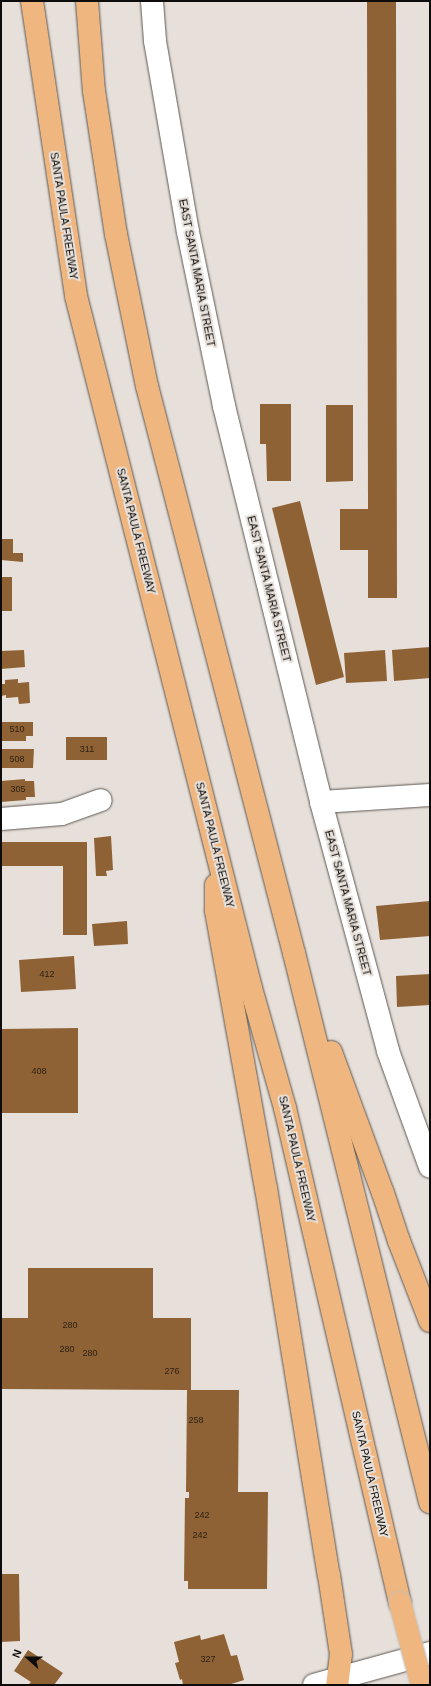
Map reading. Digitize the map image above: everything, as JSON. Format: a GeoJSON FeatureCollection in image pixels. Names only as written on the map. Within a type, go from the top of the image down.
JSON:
{"type":"FeatureCollection","features":[{"type":"Feature","properties":{"kind":"highway","name":"SANTA PAULA FREEWAY"},"geometry":{"type":"LineString","coordinates":[[32,1],[76,296],[251,988],[285,1108],[400,1603],[422,1685]]}},
{"type":"Feature","properties":{"kind":"highway"},"geometry":{"type":"LineString","coordinates":[[87,1],[94,90],[114,219],[147,386],[294,953],[430,1502]]}},
{"type":"Feature","properties":{"kind":"highway"},"geometry":{"type":"LineString","coordinates":[[216,852],[216,911],[266,1188],[330,1575],[341,1654],[337,1681]]}},
{"type":"Feature","properties":{"kind":"highway"},"geometry":{"type":"LineString","coordinates":[[294,953],[383,1193],[399,1241],[430,1321]]}},
{"type":"Feature","properties":{"kind":"street","name":"EAST SANTA MARIA STREET"},"geometry":{"type":"LineString","coordinates":[[152,1],[155,41],[186,219],[224,406],[322,802],[388,1052],[430,1167]]}},
{"type":"Feature","properties":{"kind":"street"},"geometry":{"type":"LineString","coordinates":[[322,802],[430,795]]}},
{"type":"Feature","properties":{"kind":"street"},"geometry":{"type":"LineString","coordinates":[[1,819],[62,814],[101,800]]}},
{"type":"Feature","properties":{"kind":"street"},"geometry":{"type":"LineString","coordinates":[[314,1685],[337,1681],[430,1653]]}},
{"type":"Feature","properties":{"kind":"building"},"geometry":{"type":"Polygon","coordinates":[[[367,1],[396,1],[397,598],[368,598],[368,550],[340,550],[340,509],[368,509],[367,1]]]}},
{"type":"Feature","properties":{"kind":"building"},"geometry":{"type":"Polygon","coordinates":[[[260,404],[291,404],[291,481],[267,481],[266,444],[260,444],[260,404]]]}},
{"type":"Feature","properties":{"kind":"building"},"geometry":{"type":"Polygon","coordinates":[[[326,405],[353,405],[353,481],[326,482],[326,405]]]}},
{"type":"Feature","properties":{"kind":"building"},"geometry":{"type":"Polygon","coordinates":[[[300,501],[344,677],[316,685],[272,508],[300,501]]]}},
{"type":"Feature","properties":{"kind":"building"},"geometry":{"type":"Polygon","coordinates":[[[1,539],[13,539],[13,553],[23,553],[23,562],[1,560],[1,539]]]}},
{"type":"Feature","properties":{"kind":"building"},"geometry":{"type":"Polygon","coordinates":[[[1,577],[12,577],[12,611],[1,611],[1,577]]]}},
{"type":"Feature","properties":{"kind":"building"},"geometry":{"type":"Polygon","coordinates":[[[430,647],[430,678],[394,681],[392,650],[430,647]]]}},
{"type":"Feature","properties":{"kind":"building"},"geometry":{"type":"Polygon","coordinates":[[[24,650],[25,667],[1,669],[1,651],[24,650]]]}},
{"type":"Feature","properties":{"kind":"building"},"geometry":{"type":"Polygon","coordinates":[[[385,650],[387,681],[346,683],[344,653],[385,650]]]}},
{"type":"Feature","properties":{"kind":"building"},"geometry":{"type":"Polygon","coordinates":[[[18,679],[18,683],[29,682],[30,703],[19,704],[18,697],[6,698],[6,695],[1,696],[1,684],[5,684],[5,680],[18,679]]]}},
{"type":"Feature","properties":{"kind":"building"},"geometry":{"type":"Polygon","coordinates":[[[1,722],[33,722],[33,736],[26,736],[26,741],[1,741],[1,722]]]}},
{"type":"Feature","properties":{"kind":"building"},"geometry":{"type":"Polygon","coordinates":[[[66,737],[107,737],[107,760],[66,760],[66,737]]]}},
{"type":"Feature","properties":{"kind":"building"},"geometry":{"type":"Polygon","coordinates":[[[1,749],[34,749],[33,768],[1,768],[1,749]]]}},
{"type":"Feature","properties":{"kind":"building"},"geometry":{"type":"Polygon","coordinates":[[[25,779],[25,781],[34,781],[35,797],[26,797],[26,800],[1,802],[1,781],[25,779]]]}},
{"type":"Feature","properties":{"kind":"building"},"geometry":{"type":"Polygon","coordinates":[[[111,836],[113,870],[106,871],[107,876],[96,876],[94,838],[111,836]]]}},
{"type":"Feature","properties":{"kind":"building"},"geometry":{"type":"Polygon","coordinates":[[[1,842],[87,842],[87,935],[63,935],[63,866],[1,866],[1,842]]]}},
{"type":"Feature","properties":{"kind":"building"},"geometry":{"type":"Polygon","coordinates":[[[430,901],[430,936],[380,940],[376,906],[430,901]]]}},
{"type":"Feature","properties":{"kind":"building"},"geometry":{"type":"Polygon","coordinates":[[[127,921],[128,944],[94,946],[92,924],[127,921]]]}},
{"type":"Feature","properties":{"kind":"building"},"geometry":{"type":"Polygon","coordinates":[[[74,956],[76,989],[21,992],[19,960],[74,956]]]}},
{"type":"Feature","properties":{"kind":"building"},"geometry":{"type":"Polygon","coordinates":[[[430,974],[430,1005],[397,1007],[396,976],[430,974]]]}},
{"type":"Feature","properties":{"kind":"building"},"geometry":{"type":"Polygon","coordinates":[[[78,1028],[78,1113],[1,1113],[1,1029],[78,1028]]]}},
{"type":"Feature","properties":{"kind":"building"},"geometry":{"type":"Polygon","coordinates":[[[28,1268],[153,1268],[153,1318],[191,1318],[191,1390],[239,1390],[238,1492],[268,1492],[267,1589],[188,1589],[188,1581],[184,1581],[185,1498],[189,1498],[189,1492],[186,1492],[187,1390],[1,1389],[1,1318],[28,1318],[28,1268]]]}},
{"type":"Feature","properties":{"kind":"building"},"geometry":{"type":"Polygon","coordinates":[[[1,1574],[19,1574],[20,1641],[1,1642],[1,1574]]]}},
{"type":"Feature","properties":{"kind":"building"},"geometry":{"type":"Polygon","coordinates":[[[224,1634],[231,1656],[237,1655],[244,1680],[228,1685],[183,1685],[175,1663],[179,1662],[174,1642],[200,1635],[201,1640],[224,1634]]]}},
{"type":"Feature","properties":{"kind":"building"},"geometry":{"type":"Polygon","coordinates":[[[28,1650],[63,1673],[54,1685],[28,1685],[31,1682],[14,1671],[28,1650]]]}}]}
